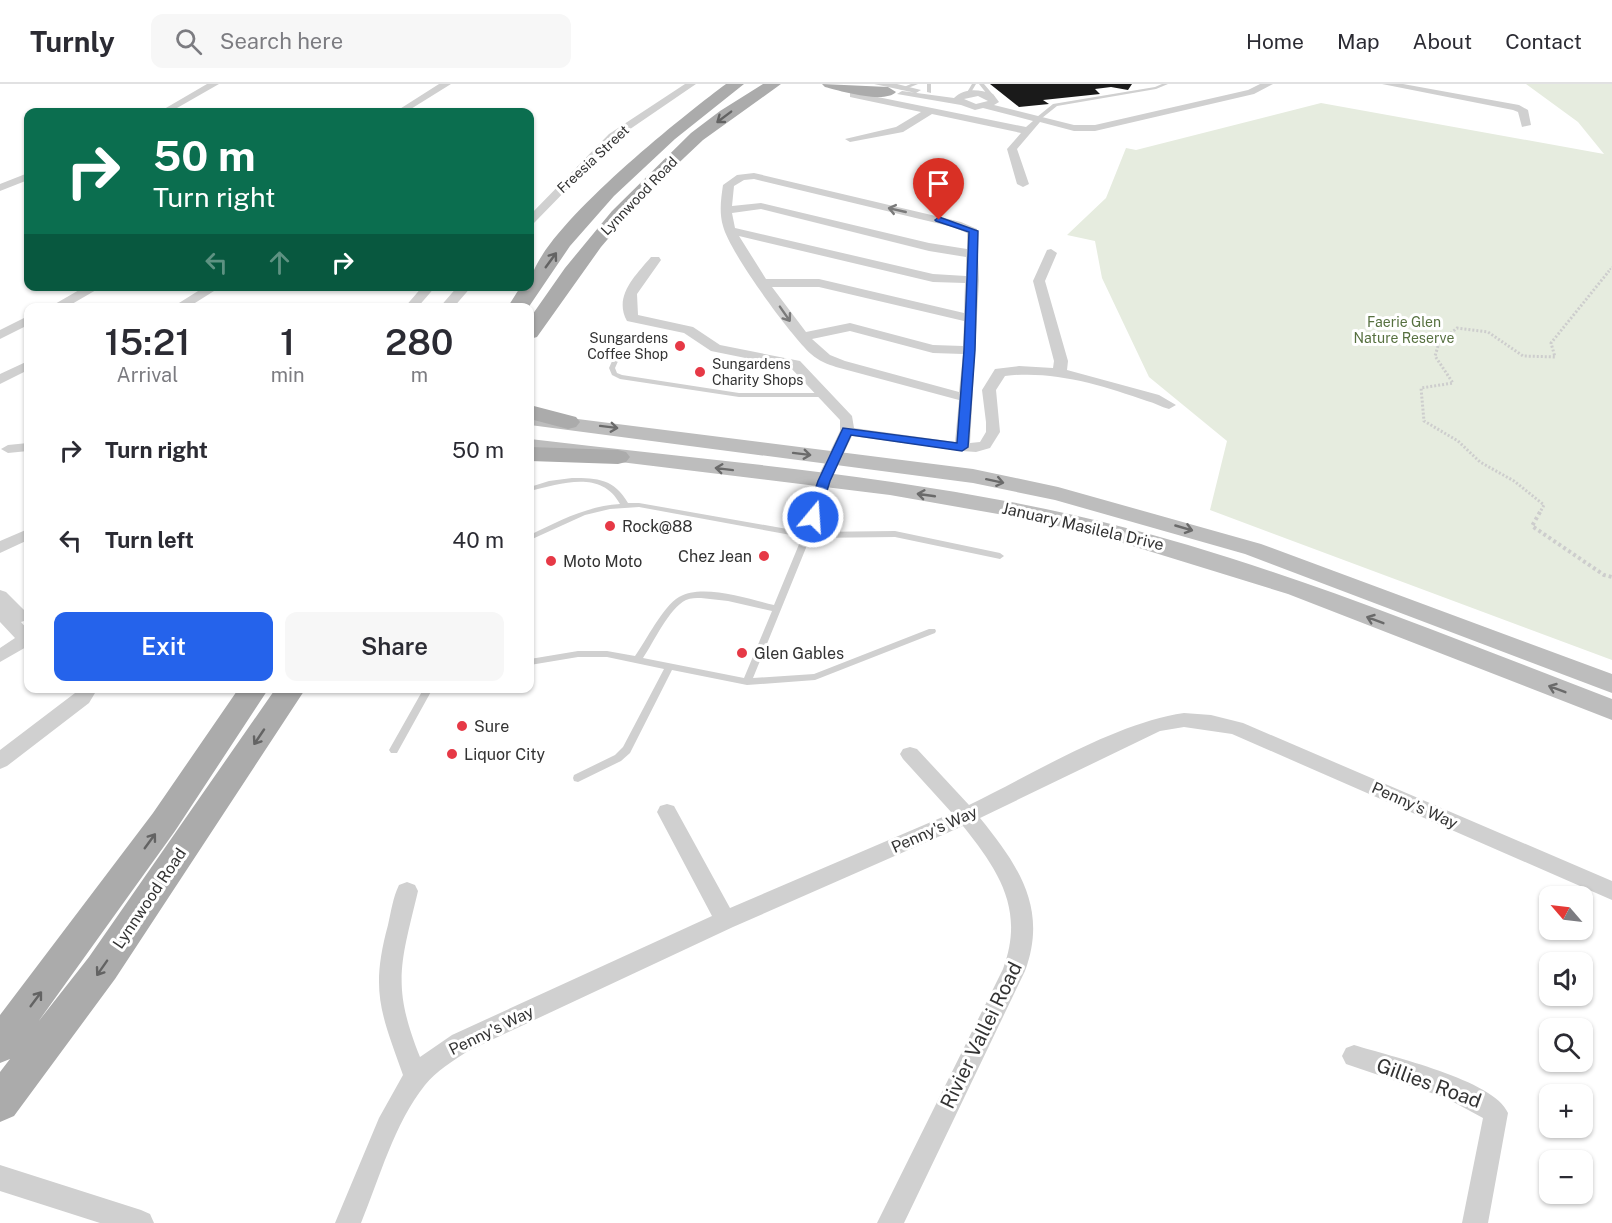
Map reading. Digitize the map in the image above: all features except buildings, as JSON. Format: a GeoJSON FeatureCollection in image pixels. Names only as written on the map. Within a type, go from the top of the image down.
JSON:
{"type":"FeatureCollection","features":[{"type":"Feature","properties":{"kind":"main road","name":"Lynnwood Road"},"geometry":{"type":"LineString","coordinates":[[534,284],[569,235],[647,156],[680,125],[736,84]]}},
{"type":"Feature","properties":{"kind":"main road"},"geometry":{"type":"LineString","coordinates":[[647,156],[745,84]]}},
{"type":"Feature","properties":{"kind":"main road"},"geometry":{"type":"LineString","coordinates":[[830,84],[870,92],[890,88]]}},
{"type":"Feature","properties":{"kind":"main road","name":"Lynnwood Road"},"geometry":{"type":"LineString","coordinates":[[534,327],[588,250],[624,207],[674,158],[726,115],[774,85]]}},
{"type":"Feature","properties":{"kind":"main road"},"geometry":{"type":"LineString","coordinates":[[534,413],[568,422]]}},
{"type":"Feature","properties":{"kind":"main road","name":"January Masilela Drive"},"geometry":{"type":"LineString","coordinates":[[534,419],[983,478],[1058,494],[1193,530],[1264,553],[1612,684]]}},
{"type":"Feature","properties":{"kind":"main road","name":"January Masilela Drive"},"geometry":{"type":"LineString","coordinates":[[534,446],[987,503],[1174,548],[1363,615],[1612,710]]}},
{"type":"Feature","properties":{"kind":"main road"},"geometry":{"type":"LineString","coordinates":[[534,454],[618,457]]}},
{"type":"Feature","properties":{"kind":"main road","name":"Lynnwood Road"},"geometry":{"type":"LineString","coordinates":[[0,1045],[164,822],[252,693]]}},
{"type":"Feature","properties":{"kind":"main road","name":"Lynnwood Road"},"geometry":{"type":"LineString","coordinates":[[0,1102],[102,968],[289,693]]}},
{"type":"Feature","properties":{"kind":"street"},"geometry":{"type":"LineString","coordinates":[[171,108],[214,84]]}},
{"type":"Feature","properties":{"kind":"street"},"geometry":{"type":"LineString","coordinates":[[407,108],[447,84]]}},
{"type":"Feature","properties":{"kind":"street","name":"Freesia Street"},"geometry":{"type":"LineString","coordinates":[[534,217],[613,136],[690,84]]}},
{"type":"Feature","properties":{"kind":"street"},"geometry":{"type":"LineString","coordinates":[[849,84],[982,94],[992,101],[1020,112],[1074,128],[1103,127],[1251,92],[1268,84]]}},
{"type":"Feature","properties":{"kind":"street"},"geometry":{"type":"LineString","coordinates":[[1387,84],[1515,106],[1523,110],[1526,125]]}},
{"type":"Feature","properties":{"kind":"street"},"geometry":{"type":"LineString","coordinates":[[890,88],[929,88],[966,94]]}},
{"type":"Feature","properties":{"kind":"street"},"geometry":{"type":"LineString","coordinates":[[853,96],[1028,131]]}},
{"type":"Feature","properties":{"kind":"street"},"geometry":{"type":"LineString","coordinates":[[850,139],[905,128],[930,111]]}},
{"type":"Feature","properties":{"kind":"street"},"geometry":{"type":"LineString","coordinates":[[1023,183],[1012,149],[1040,117]]}},
{"type":"Feature","properties":{"kind":"street"},"geometry":{"type":"LineString","coordinates":[[962,447],[970,350],[973,231],[969,228],[754,176],[741,177],[729,185],[725,210],[730,230],[801,337],[823,358],[966,398]]}},
{"type":"Feature","properties":{"kind":"street"},"geometry":{"type":"LineString","coordinates":[[0,188],[24,178]]}},
{"type":"Feature","properties":{"kind":"street"},"geometry":{"type":"LineString","coordinates":[[725,210],[761,206],[929,247],[972,254]]}},
{"type":"Feature","properties":{"kind":"street"},"geometry":{"type":"LineString","coordinates":[[730,230],[933,278],[973,280]]}},
{"type":"Feature","properties":{"kind":"street"},"geometry":{"type":"LineString","coordinates":[[1051,253],[1039,281],[1061,361],[1059,374]]}},
{"type":"Feature","properties":{"kind":"street"},"geometry":{"type":"LineString","coordinates":[[655,260],[630,291],[629,312],[632,318],[688,330],[716,348],[790,362],[799,366],[848,419],[847,431],[824,481]]}},
{"type":"Feature","properties":{"kind":"street"},"geometry":{"type":"LineString","coordinates":[[764,283],[819,283],[944,314],[970,318]]}},
{"type":"Feature","properties":{"kind":"street"},"geometry":{"type":"LineString","coordinates":[[64,303],[87,291]]}},
{"type":"Feature","properties":{"kind":"street"},"geometry":{"type":"LineString","coordinates":[[186,303],[207,291]]}},
{"type":"Feature","properties":{"kind":"street"},"geometry":{"type":"LineString","coordinates":[[415,303],[425,291]]}},
{"type":"Feature","properties":{"kind":"street"},"geometry":{"type":"LineString","coordinates":[[450,303],[461,291]]}},
{"type":"Feature","properties":{"kind":"street"},"geometry":{"type":"LineString","coordinates":[[0,335],[24,322]]}},
{"type":"Feature","properties":{"kind":"street"},"geometry":{"type":"LineString","coordinates":[[801,337],[850,327],[933,349],[970,350]]}},
{"type":"Feature","properties":{"kind":"street"},"geometry":{"type":"LineString","coordinates":[[0,380],[24,367]]}},
{"type":"Feature","properties":{"kind":"street"},"geometry":{"type":"LineString","coordinates":[[847,431],[975,449],[985,447],[991,440],[994,421],[989,390],[1000,372],[1020,368],[1059,374],[1145,396],[1169,405]]}},
{"type":"Feature","properties":{"kind":"street"},"geometry":{"type":"LineString","coordinates":[[8,449],[24,447]]}},
{"type":"Feature","properties":{"kind":"street"},"geometry":{"type":"LineString","coordinates":[[2,545],[24,536]]}},
{"type":"Feature","properties":{"kind":"street"},"geometry":{"type":"LineString","coordinates":[[0,596],[24,629]]}},
{"type":"Feature","properties":{"kind":"street"},"geometry":{"type":"LineString","coordinates":[[0,611],[24,631]]}},
{"type":"Feature","properties":{"kind":"street"},"geometry":{"type":"LineString","coordinates":[[0,656],[24,637]]}},
{"type":"Feature","properties":{"kind":"street"},"geometry":{"type":"LineString","coordinates":[[0,761],[86,693]]}},
{"type":"Feature","properties":{"kind":"street","name":"Penny's Way"},"geometry":{"type":"LineString","coordinates":[[348,1223],[401,1103],[416,1077],[436,1059],[460,1043],[725,920],[968,815],[1125,737],[1157,724],[1184,720],[1211,722],[1236,728],[1612,891]]}},
{"type":"Feature","properties":{"kind":"street","name":"Rivier Vallei Road"},"geometry":{"type":"LineString","coordinates":[[890,1223],[1014,971],[1023,945],[1024,920],[1014,882],[968,815],[910,754]]}},
{"type":"Feature","properties":{"kind":"street"},"geometry":{"type":"LineString","coordinates":[[667,812],[725,920]]}},
{"type":"Feature","properties":{"kind":"street"},"geometry":{"type":"LineString","coordinates":[[407,891],[390,974],[389,993],[416,1077]]}},
{"type":"Feature","properties":{"kind":"street","name":"Gillies Road"},"geometry":{"type":"LineString","coordinates":[[1354,1056],[1470,1095],[1489,1104],[1496,1113],[1475,1223]]}},
{"type":"Feature","properties":{"kind":"street"},"geometry":{"type":"LineString","coordinates":[[0,1178],[141,1223]]}},
{"type":"Feature","properties":{"kind":"lane"},"geometry":{"type":"LineString","coordinates":[[890,88],[916,84]]}},
{"type":"Feature","properties":{"kind":"lane"},"geometry":{"type":"LineString","coordinates":[[981,84],[992,101]]}},
{"type":"Feature","properties":{"kind":"lane"},"geometry":{"type":"LineString","coordinates":[[1040,117],[1055,105],[1166,84]]}},
{"type":"Feature","properties":{"kind":"lane"},"geometry":{"type":"LineString","coordinates":[[616,359],[612,368],[614,374],[620,377],[739,395],[826,395]]}},
{"type":"Feature","properties":{"kind":"lane"},"geometry":{"type":"LineString","coordinates":[[747,682],[807,535],[824,481]]}},
{"type":"Feature","properties":{"kind":"lane"},"geometry":{"type":"LineString","coordinates":[[534,488],[555,483],[596,483],[616,491],[625,505]]}},
{"type":"Feature","properties":{"kind":"lane"},"geometry":{"type":"LineString","coordinates":[[534,536],[583,513],[625,505],[652,507],[807,535],[895,534],[1000,556]]}},
{"type":"Feature","properties":{"kind":"lane"},"geometry":{"type":"LineString","coordinates":[[637,660],[676,604],[690,596],[710,596],[777,609]]}},
{"type":"Feature","properties":{"kind":"lane"},"geometry":{"type":"LineString","coordinates":[[534,661],[578,654],[607,654],[747,682],[815,677],[932,631]]}},
{"type":"Feature","properties":{"kind":"lane"},"geometry":{"type":"LineString","coordinates":[[578,778],[624,753],[670,666]]}},
{"type":"Feature","properties":{"kind":"lane"},"geometry":{"type":"LineString","coordinates":[[394,750],[426,693]]}},
{"type":"Feature","properties":{"kind":"path"},"geometry":{"type":"LineString","coordinates":[[1612,267],[1551,343],[1555,357],[1523,356],[1488,332],[1456,328],[1439,343],[1435,356],[1454,383],[1421,388],[1424,421],[1458,441],[1480,462],[1514,481],[1544,505],[1533,526],[1604,575],[1612,577]]}},
{"type":"Feature","properties":{"kind":"green space","name":"Faerie Glen Nature Reserve"},"geometry":{"type":"Polygon","coordinates":[[[1526,84],[1612,84],[1612,660],[1210,510],[1227,441],[1149,377],[1102,278],[1095,241],[1067,235],[1106,198],[1126,148],[1136,150],[1321,103],[1604,154],[1578,122],[1526,84]]]}},
{"type":"Feature","properties":{"kind":"place","name":"Sungardens Coffee Shop"},"geometry":{"type":"Point","coordinates":[680,346]}},
{"type":"Feature","properties":{"kind":"place","name":"Sungardens Charity Shops"},"geometry":{"type":"Point","coordinates":[700,372]}},
{"type":"Feature","properties":{"kind":"place","name":"Rock@88"},"geometry":{"type":"Point","coordinates":[610,526]}},
{"type":"Feature","properties":{"kind":"place","name":"Chez Jean"},"geometry":{"type":"Point","coordinates":[764,556]}},
{"type":"Feature","properties":{"kind":"place","name":"Moto Moto"},"geometry":{"type":"Point","coordinates":[551,561]}},
{"type":"Feature","properties":{"kind":"place","name":"Glen Gables"},"geometry":{"type":"Point","coordinates":[742,653]}},
{"type":"Feature","properties":{"kind":"place","name":"Sure"},"geometry":{"type":"Point","coordinates":[462,726]}},
{"type":"Feature","properties":{"kind":"place","name":"Liquor City"},"geometry":{"type":"Point","coordinates":[452,754]}},
{"type":"Feature","properties":{"kind":"route"},"geometry":{"type":"LineString","coordinates":[[813,517],[833,458],[847,431],[962,447],[970,350],[973,231],[939,220]]}}]}
